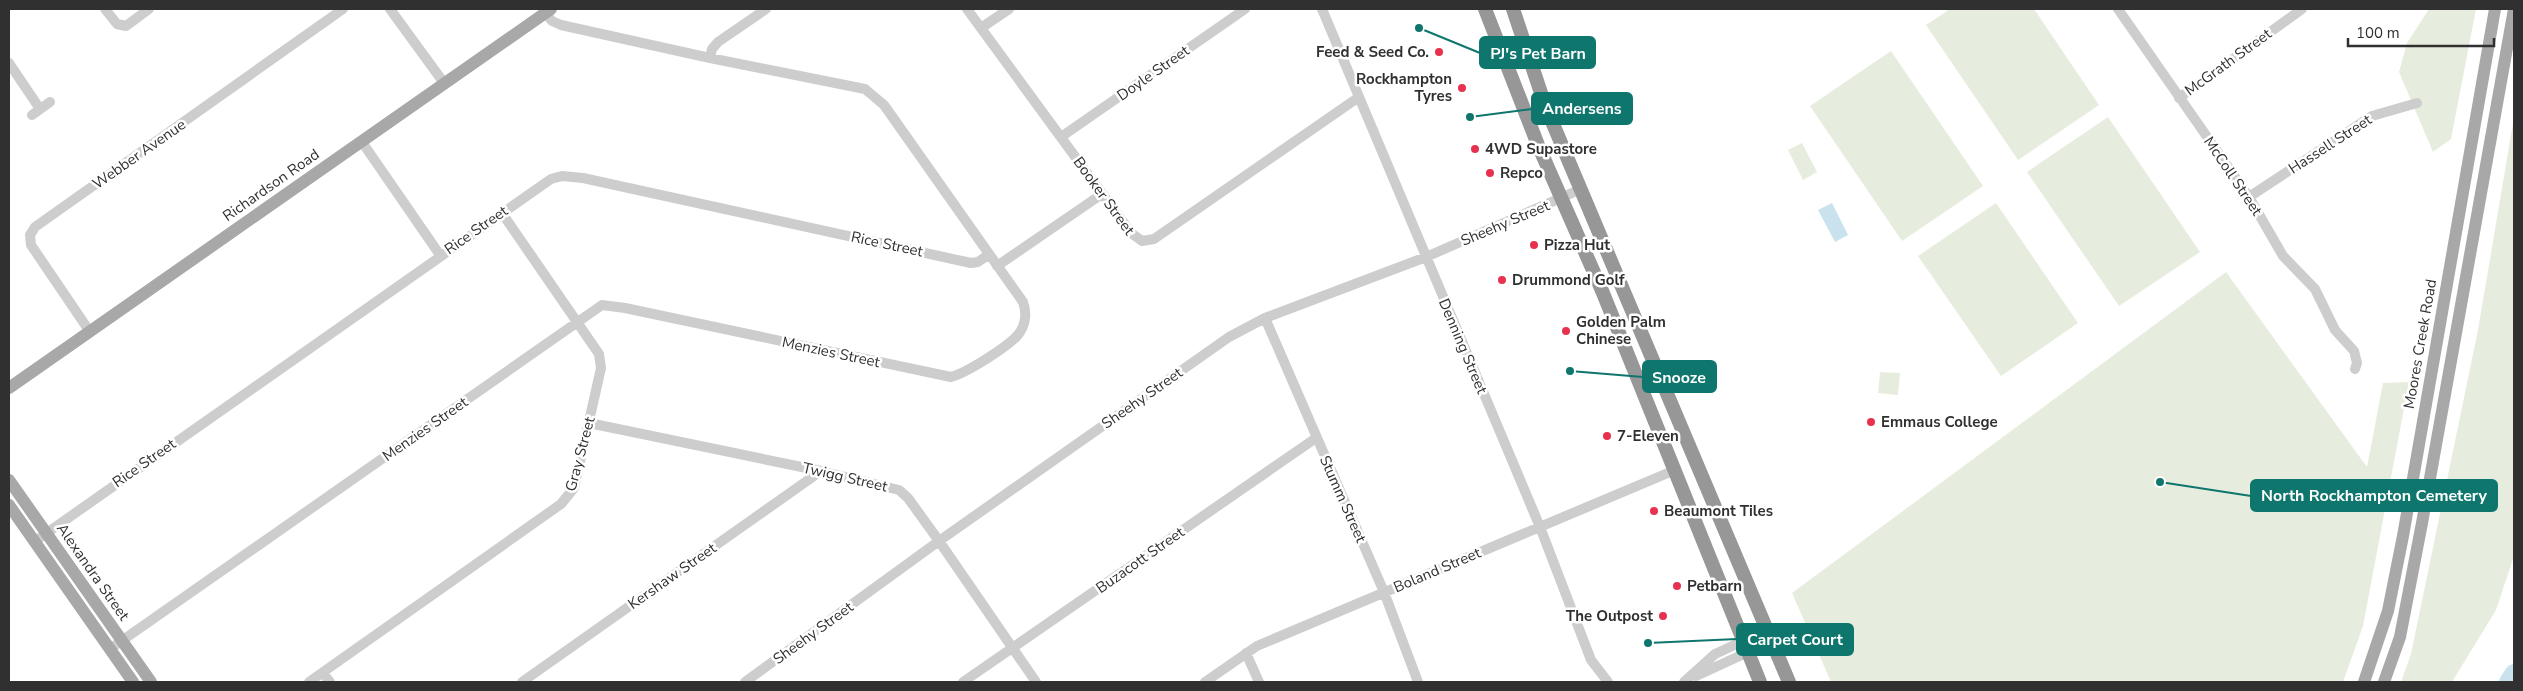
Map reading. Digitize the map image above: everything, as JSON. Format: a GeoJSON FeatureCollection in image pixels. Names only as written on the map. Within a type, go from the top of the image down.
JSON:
{"type":"FeatureCollection","features":[{"type":"Feature","properties":{"kind":"highway"},"geometry":{"type":"LineString","coordinates":[[1485,9],[1561,199],[1603,292],[1760,682]]}},
{"type":"Feature","properties":{"kind":"highway"},"geometry":{"type":"LineString","coordinates":[[1513,9],[1545,105],[1789,682]]}},
{"type":"Feature","properties":{"kind":"main road","name":"Moores Creek Road"},"geometry":{"type":"LineString","coordinates":[[2364,682],[2388,611],[2399,555],[2496,9]]}},
{"type":"Feature","properties":{"kind":"main road"},"geometry":{"type":"LineString","coordinates":[[2384,682],[2400,638],[2417,553],[2514,9]]}},
{"type":"Feature","properties":{"kind":"main road","name":"Richardson Road"},"geometry":{"type":"LineString","coordinates":[[9,388],[548,11]]}},
{"type":"Feature","properties":{"kind":"main road","name":"Alexandra Street"},"geometry":{"type":"LineString","coordinates":[[9,480],[151,682]]}},
{"type":"Feature","properties":{"kind":"main road","name":"Alexandra Street"},"geometry":{"type":"LineString","coordinates":[[9,505],[133,682]]}},
{"type":"Feature","properties":{"kind":"street"},"geometry":{"type":"LineString","coordinates":[[105,9],[116,24],[126,26],[149,9]]}},
{"type":"Feature","properties":{"kind":"street","name":"Webber Avenue"},"geometry":{"type":"LineString","coordinates":[[90,332],[31,245],[30,235],[36,227],[343,9]]}},
{"type":"Feature","properties":{"kind":"street"},"geometry":{"type":"LineString","coordinates":[[390,9],[444,83]]}},
{"type":"Feature","properties":{"kind":"street"},"geometry":{"type":"LineString","coordinates":[[710,58],[712,49],[718,42],[766,9]]}},
{"type":"Feature","properties":{"kind":"street","name":"Booker Street"},"geometry":{"type":"LineString","coordinates":[[967,9],[1102,194],[1136,239],[1142,241],[1154,239],[1359,97]]}},
{"type":"Feature","properties":{"kind":"street"},"geometry":{"type":"LineString","coordinates":[[981,28],[1009,9]]}},
{"type":"Feature","properties":{"kind":"street","name":"Doyle Street"},"geometry":{"type":"LineString","coordinates":[[1061,137],[1245,9]]}},
{"type":"Feature","properties":{"kind":"street","name":"Denning Street"},"geometry":{"type":"LineString","coordinates":[[1322,9],[1540,527],[1591,660],[1608,682]]}},
{"type":"Feature","properties":{"kind":"street","name":"McColl Street"},"geometry":{"type":"LineString","coordinates":[[2118,9],[2178,98],[2249,196],[2283,256],[2315,286],[2335,330],[2354,352],[2357,363],[2355,369]]}},
{"type":"Feature","properties":{"kind":"street","name":"McGrath Street"},"geometry":{"type":"LineString","coordinates":[[2178,98],[2302,9]]}},
{"type":"Feature","properties":{"kind":"street","name":"Menzies Street"},"geometry":{"type":"LineString","coordinates":[[110,649],[602,305],[951,377],[967,372],[1017,336],[1025,319],[1023,302],[884,105],[875,95],[865,89],[710,58],[561,25],[552,21],[548,11]]}},
{"type":"Feature","properties":{"kind":"street"},"geometry":{"type":"LineString","coordinates":[[9,63],[36,112],[50,102]]}},
{"type":"Feature","properties":{"kind":"street","name":"Hassell Street"},"geometry":{"type":"LineString","coordinates":[[2249,196],[2372,116],[2417,103]]}},
{"type":"Feature","properties":{"kind":"street"},"geometry":{"type":"LineString","coordinates":[[362,142],[440,255]]}},
{"type":"Feature","properties":{"kind":"street","name":"Rice Street"},"geometry":{"type":"LineString","coordinates":[[34,542],[440,255],[551,179],[573,176],[971,263],[978,262],[988,254]]}},
{"type":"Feature","properties":{"kind":"street","name":"Sheehy Street"},"geometry":{"type":"LineString","coordinates":[[745,682],[939,541],[1229,337],[1265,318],[1426,257],[1581,189]]}},
{"type":"Feature","properties":{"kind":"street"},"geometry":{"type":"LineString","coordinates":[[997,266],[1102,194]]}},
{"type":"Feature","properties":{"kind":"street","name":"Gray Street"},"geometry":{"type":"LineString","coordinates":[[309,682],[562,504],[574,488],[589,423],[600,359],[578,322],[502,213]]}},
{"type":"Feature","properties":{"kind":"street","name":"Stumm Street"},"geometry":{"type":"LineString","coordinates":[[1265,318],[1384,592],[1418,682]]}},
{"type":"Feature","properties":{"kind":"street","name":"Twigg Street"},"geometry":{"type":"LineString","coordinates":[[589,423],[821,471],[899,490],[908,498],[939,541],[1036,682]]}},
{"type":"Feature","properties":{"kind":"street","name":"Buzacott Street"},"geometry":{"type":"LineString","coordinates":[[963,682],[1316,438]]}},
{"type":"Feature","properties":{"kind":"street","name":"Boland Street"},"geometry":{"type":"LineString","coordinates":[[1205,682],[1257,646],[1675,470]]}},
{"type":"Feature","properties":{"kind":"street","name":"Kershaw Street"},"geometry":{"type":"LineString","coordinates":[[522,682],[821,471]]}},
{"type":"Feature","properties":{"kind":"street"},"geometry":{"type":"LineString","coordinates":[[1685,682],[1745,646],[1770,636]]}},
{"type":"Feature","properties":{"kind":"street"},"geometry":{"type":"LineString","coordinates":[[1246,653],[1260,682]]}},
{"type":"Feature","properties":{"kind":"street"},"geometry":{"type":"LineString","coordinates":[[323,673],[330,682]]}},
{"type":"Feature","properties":{"kind":"green space"},"geometry":{"type":"Polygon","coordinates":[[[1950,9],[2034,9],[2099,105],[2018,160],[1926,25],[1950,9]]]}},
{"type":"Feature","properties":{"kind":"green space"},"geometry":{"type":"Polygon","coordinates":[[[2429,9],[2476,9],[2451,139],[2433,152],[2399,72],[2407,43],[2429,9]]]}},
{"type":"Feature","properties":{"kind":"green space"},"geometry":{"type":"Polygon","coordinates":[[[1891,51],[1983,186],[1902,241],[1810,106],[1891,51]]]}},
{"type":"Feature","properties":{"kind":"green space"},"geometry":{"type":"Polygon","coordinates":[[[2108,117],[2200,252],[2119,306],[2027,172],[2108,117]]]}},
{"type":"Feature","properties":{"kind":"green space"},"geometry":{"type":"Polygon","coordinates":[[[2514,117],[2514,556],[2496,610],[2452,682],[2401,682],[2411,654],[2478,330],[2514,117]]]}},
{"type":"Feature","properties":{"kind":"green space"},"geometry":{"type":"Polygon","coordinates":[[[1802,143],[1817,172],[1803,180],[1788,150],[1802,143]]]}},
{"type":"Feature","properties":{"kind":"green space"},"geometry":{"type":"Polygon","coordinates":[[[1996,203],[2078,323],[2001,376],[1918,256],[1996,203]]]}},
{"type":"Feature","properties":{"kind":"green space"},"geometry":{"type":"Polygon","coordinates":[[[2226,272],[2367,467],[2383,383],[2409,382],[2363,626],[2343,682],[1831,682],[1792,593],[2226,272]]]}},
{"type":"Feature","properties":{"kind":"green space"},"geometry":{"type":"Polygon","coordinates":[[[1880,372],[1900,373],[1898,395],[1878,393],[1880,372]]]}},
{"type":"Feature","properties":{"kind":"water"},"geometry":{"type":"Polygon","coordinates":[[[1832,203],[1848,235],[1835,242],[1818,210],[1832,203]]]}},
{"type":"Feature","properties":{"kind":"waterway"},"geometry":{"type":"LineString","coordinates":[[2508,682],[2514,673]]}},
{"type":"Feature","properties":{"kind":"place","name":"PJ's Pet Barn"},"geometry":{"type":"Point","coordinates":[1419,28]}},
{"type":"Feature","properties":{"kind":"place","name":"Feed & Seed Co."},"geometry":{"type":"Point","coordinates":[1439,52]}},
{"type":"Feature","properties":{"kind":"place","name":"Rockhampton Tyres"},"geometry":{"type":"Point","coordinates":[1462,88]}},
{"type":"Feature","properties":{"kind":"place","name":"Andersens"},"geometry":{"type":"Point","coordinates":[1470,117]}},
{"type":"Feature","properties":{"kind":"place","name":"4WD Supastore"},"geometry":{"type":"Point","coordinates":[1475,149]}},
{"type":"Feature","properties":{"kind":"place","name":"Repco"},"geometry":{"type":"Point","coordinates":[1490,173]}},
{"type":"Feature","properties":{"kind":"place","name":"Pizza Hut"},"geometry":{"type":"Point","coordinates":[1534,245]}},
{"type":"Feature","properties":{"kind":"place","name":"Drummond Golf"},"geometry":{"type":"Point","coordinates":[1502,280]}},
{"type":"Feature","properties":{"kind":"place","name":"Golden Palm Chinese"},"geometry":{"type":"Point","coordinates":[1566,331]}},
{"type":"Feature","properties":{"kind":"place","name":"Snooze"},"geometry":{"type":"Point","coordinates":[1570,371]}},
{"type":"Feature","properties":{"kind":"place","name":"Emmaus College"},"geometry":{"type":"Point","coordinates":[1871,422]}},
{"type":"Feature","properties":{"kind":"place","name":"7-Eleven"},"geometry":{"type":"Point","coordinates":[1607,436]}},
{"type":"Feature","properties":{"kind":"place","name":"North Rockhampton Cemetery"},"geometry":{"type":"Point","coordinates":[2160,482]}},
{"type":"Feature","properties":{"kind":"place","name":"Beaumont Tiles"},"geometry":{"type":"Point","coordinates":[1654,511]}},
{"type":"Feature","properties":{"kind":"place","name":"Petbarn"},"geometry":{"type":"Point","coordinates":[1677,586]}},
{"type":"Feature","properties":{"kind":"place","name":"The Outpost"},"geometry":{"type":"Point","coordinates":[1663,616]}},
{"type":"Feature","properties":{"kind":"place","name":"Carpet Court"},"geometry":{"type":"Point","coordinates":[1648,643]}}]}
